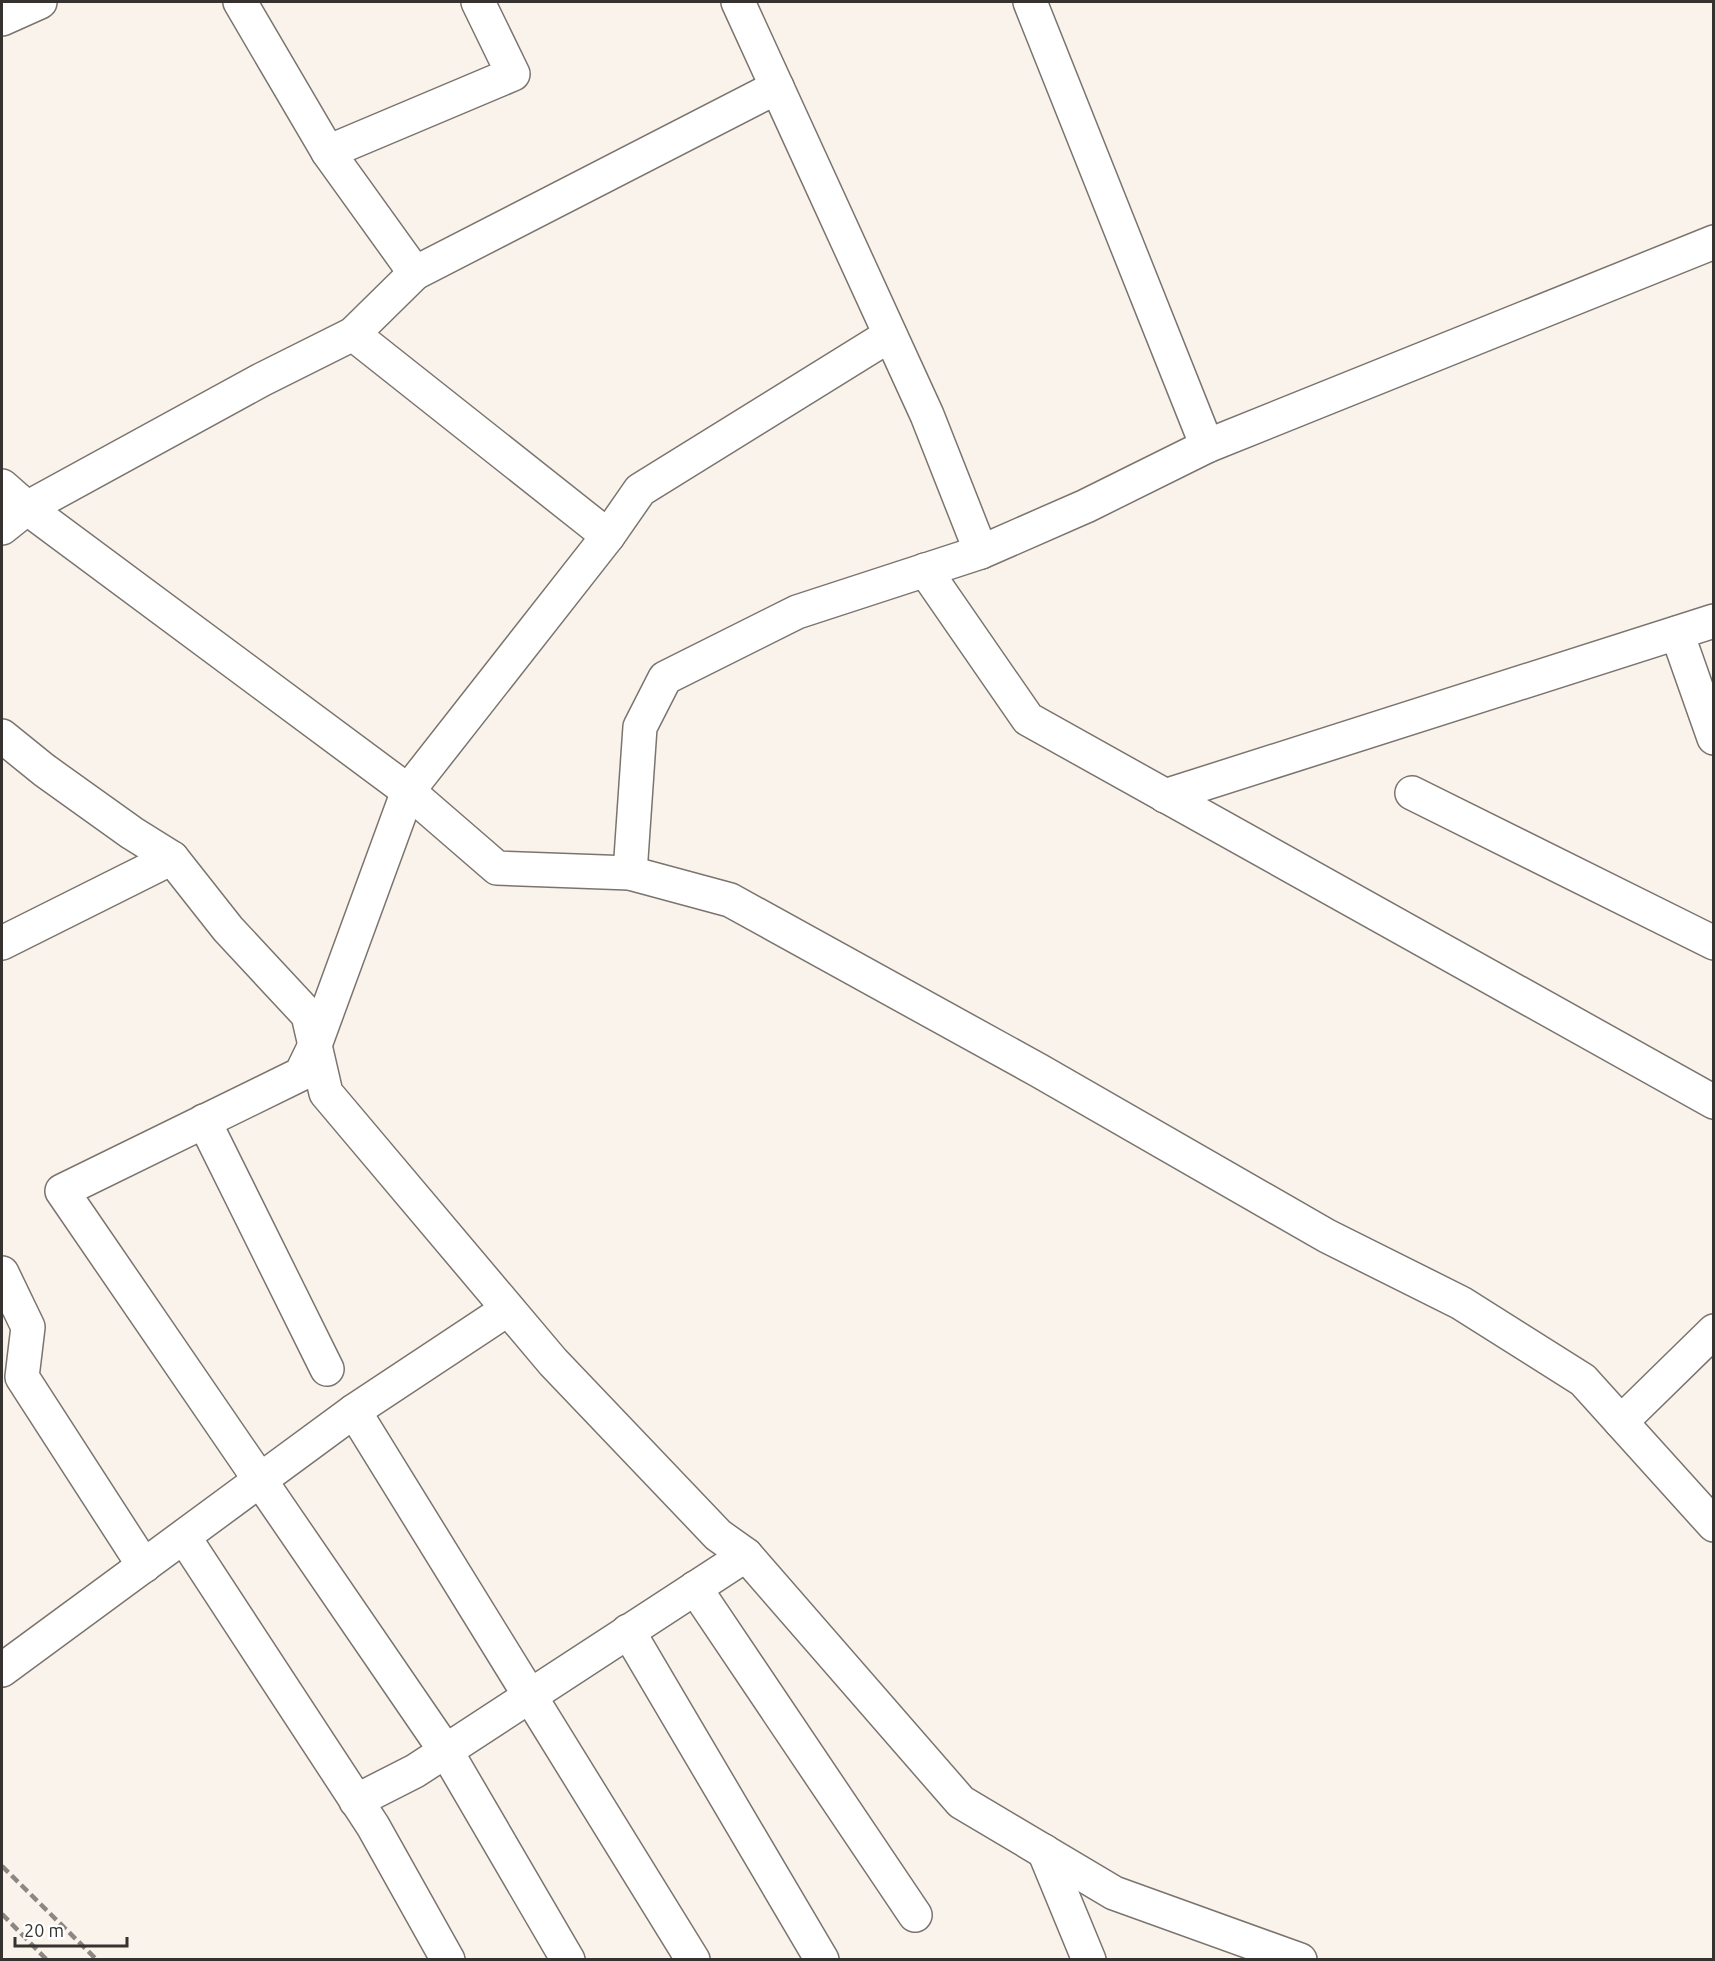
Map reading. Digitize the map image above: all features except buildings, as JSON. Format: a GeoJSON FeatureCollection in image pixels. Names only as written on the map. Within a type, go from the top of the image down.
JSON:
{"type":"FeatureCollection","features":[{"type":"Feature","properties":{"kind":"street"},"geometry":{"type":"LineString","coordinates":[[2,19],[40,2]]}},
{"type":"Feature","properties":{"kind":"street"},"geometry":{"type":"LineString","coordinates":[[240,2],[328,152],[415,273]]}},
{"type":"Feature","properties":{"kind":"street"},"geometry":{"type":"LineString","coordinates":[[328,152],[513,74],[478,2]]}},
{"type":"Feature","properties":{"kind":"street"},"geometry":{"type":"LineString","coordinates":[[738,2],[927,416],[981,552]]}},
{"type":"Feature","properties":{"kind":"street"},"geometry":{"type":"LineString","coordinates":[[1030,2],[1207,446]]}},
{"type":"Feature","properties":{"kind":"street"},"geometry":{"type":"LineString","coordinates":[[2,528],[27,507],[353,334],[415,273],[777,87]]}},
{"type":"Feature","properties":{"kind":"street"},"geometry":{"type":"LineString","coordinates":[[630,873],[640,727],[664,678],[797,612],[981,552],[1086,506],[1207,446],[1713,242]]}},
{"type":"Feature","properties":{"kind":"street"},"geometry":{"type":"LineString","coordinates":[[353,334],[608,536]]}},
{"type":"Feature","properties":{"kind":"street"},"geometry":{"type":"LineString","coordinates":[[568,1959],[445,1751],[62,1191],[301,1074],[315,1045],[408,791],[608,536],[640,490],[890,335]]}},
{"type":"Feature","properties":{"kind":"street"},"geometry":{"type":"LineString","coordinates":[[2,486],[408,791],[497,868],[630,873],[730,900],[1038,1070],[1327,1236],[1461,1303],[1583,1380],[1713,1525]]}},
{"type":"Feature","properties":{"kind":"street"},"geometry":{"type":"LineString","coordinates":[[925,570],[1028,719],[1713,1102]]}},
{"type":"Feature","properties":{"kind":"street"},"geometry":{"type":"LineString","coordinates":[[1165,796],[1713,621]]}},
{"type":"Feature","properties":{"kind":"street"},"geometry":{"type":"LineString","coordinates":[[1677,633],[1713,738]]}},
{"type":"Feature","properties":{"kind":"street"},"geometry":{"type":"LineString","coordinates":[[2,736],[44,770],[132,833],[172,858],[228,929],[308,1015],[326,1093],[553,1362],[718,1535],[746,1555],[961,1802],[1114,1893],[1300,1959]]}},
{"type":"Feature","properties":{"kind":"street"},"geometry":{"type":"LineString","coordinates":[[1412,793],[1713,943]]}},
{"type":"Feature","properties":{"kind":"street"},"geometry":{"type":"LineString","coordinates":[[2,944],[172,858]]}},
{"type":"Feature","properties":{"kind":"street"},"geometry":{"type":"LineString","coordinates":[[204,1121],[327,1369]]}},
{"type":"Feature","properties":{"kind":"street"},"geometry":{"type":"LineString","coordinates":[[2,1272],[28,1327],[22,1377],[144,1566]]}},
{"type":"Feature","properties":{"kind":"street"},"geometry":{"type":"LineString","coordinates":[[2,1670],[354,1411],[508,1309]]}},
{"type":"Feature","properties":{"kind":"street"},"geometry":{"type":"LineString","coordinates":[[1621,1422],[1713,1331]]}},
{"type":"Feature","properties":{"kind":"street"},"geometry":{"type":"LineString","coordinates":[[354,1411],[693,1959]]}},
{"type":"Feature","properties":{"kind":"street"},"geometry":{"type":"LineString","coordinates":[[184,1537],[373,1826],[448,1959]]}},
{"type":"Feature","properties":{"kind":"street"},"geometry":{"type":"LineString","coordinates":[[356,1801],[415,1771],[746,1555]]}},
{"type":"Feature","properties":{"kind":"street"},"geometry":{"type":"LineString","coordinates":[[695,1587],[915,1914]]}},
{"type":"Feature","properties":{"kind":"street"},"geometry":{"type":"LineString","coordinates":[[628,1631],[822,1959]]}},
{"type":"Feature","properties":{"kind":"street"},"geometry":{"type":"LineString","coordinates":[[1044,1851],[1089,1959]]}},
{"type":"Feature","properties":{"kind":"railway"},"geometry":{"type":"LineString","coordinates":[[2,1866],[97,1960]]}},
{"type":"Feature","properties":{"kind":"railway"},"geometry":{"type":"LineString","coordinates":[[2,1914],[47,1960]]}}]}
